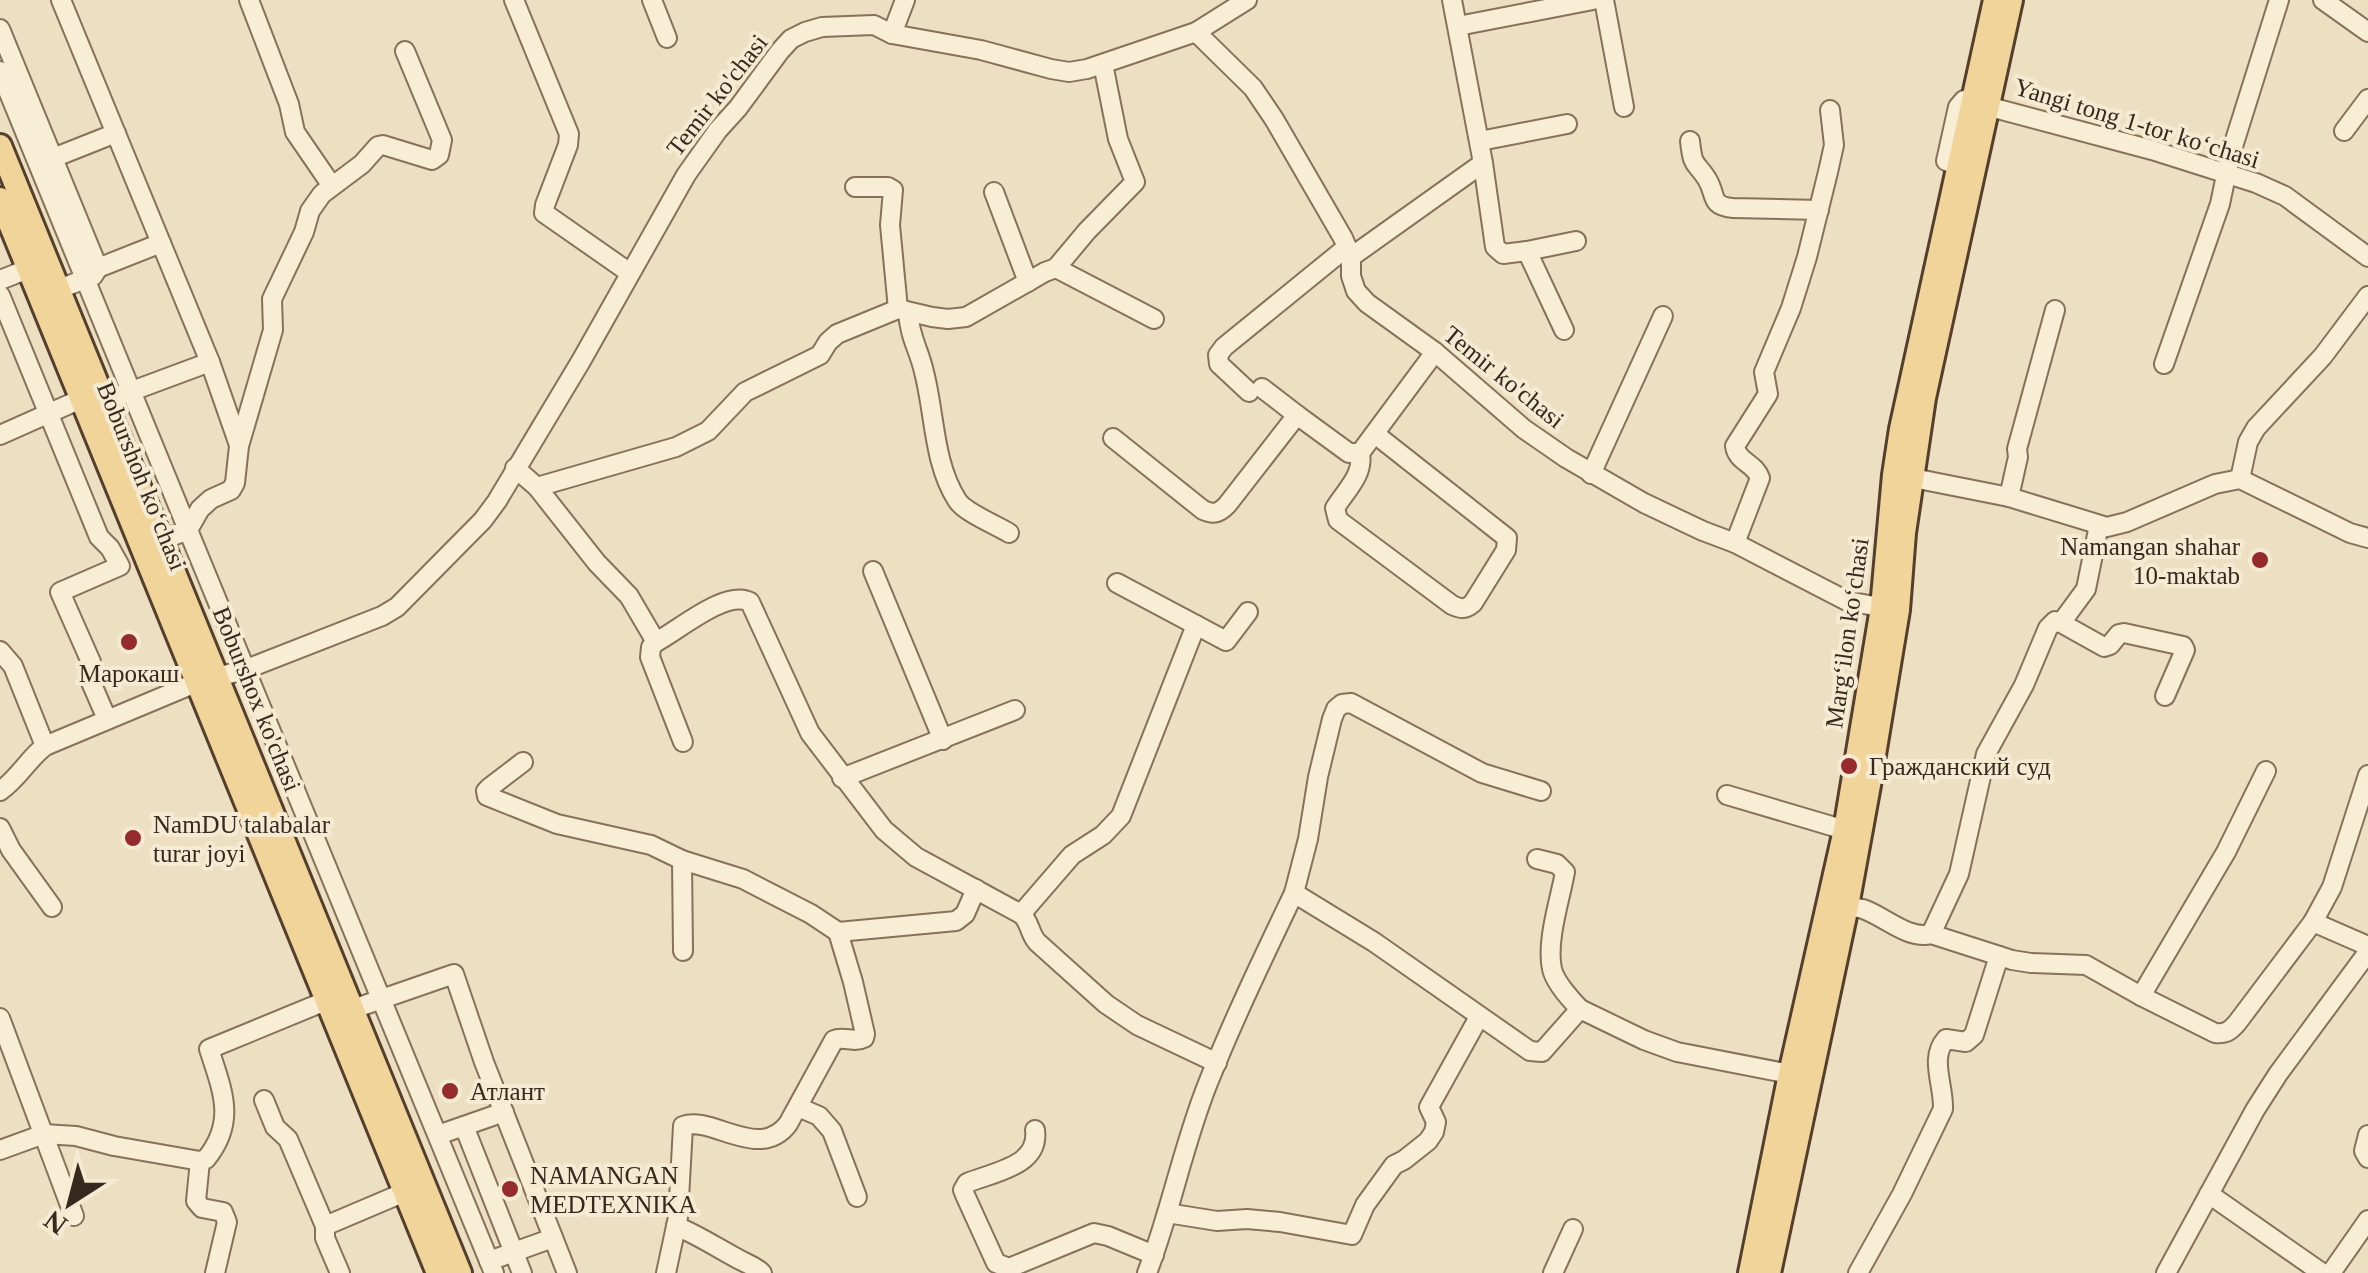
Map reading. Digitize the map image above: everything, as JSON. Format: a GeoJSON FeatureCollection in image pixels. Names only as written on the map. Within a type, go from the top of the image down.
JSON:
{"type":"FeatureCollection","features":[{"type":"Feature","properties":{"kind":"main road","name":"Margʻilon koʻchasi"},"geometry":{"type":"LineString","coordinates":[[1750,1273],[1890,609],[1924,398],[1981,103],[1995,0]]}},
{"type":"Feature","properties":{"kind":"main road","name":"Margʻilon koʻchasi"},"geometry":{"type":"LineString","coordinates":[[1768,1273],[1846,906],[1890,609],[1894,476],[1901,429],[1960,166],[2011,0]]}},
{"type":"Feature","properties":{"kind":"main road","name":"Boburshox ko'chasi"},"geometry":{"type":"LineString","coordinates":[[0,146],[162,540],[208,680],[255,768],[460,1273]]}},
{"type":"Feature","properties":{"kind":"main road","name":"Boburshoh koʻchasi"},"geometry":{"type":"LineString","coordinates":[[0,199],[80,400],[208,680],[328,1000],[438,1273]]}},
{"type":"Feature","properties":{"kind":"street"},"geometry":{"type":"LineString","coordinates":[[61,0],[210,362],[240,446]]}},
{"type":"Feature","properties":{"kind":"street"},"geometry":{"type":"LineString","coordinates":[[250,0],[289,104],[295,132],[332,186]]}},
{"type":"Feature","properties":{"kind":"street"},"geometry":{"type":"LineString","coordinates":[[514,0],[570,134],[544,214],[630,274]]}},
{"type":"Feature","properties":{"kind":"street"},"geometry":{"type":"LineString","coordinates":[[652,0],[667,38]]}},
{"type":"Feature","properties":{"kind":"street"},"geometry":{"type":"LineString","coordinates":[[892,34],[905,0]]}},
{"type":"Feature","properties":{"kind":"street"},"geometry":{"type":"LineString","coordinates":[[1196,32],[1247,0]]}},
{"type":"Feature","properties":{"kind":"street"},"geometry":{"type":"LineString","coordinates":[[1452,0],[1480,141],[1495,247],[1503,254],[1576,241]]}},
{"type":"Feature","properties":{"kind":"street"},"geometry":{"type":"LineString","coordinates":[[1458,26],[1593,0]]}},
{"type":"Feature","properties":{"kind":"street"},"geometry":{"type":"LineString","coordinates":[[1604,0],[1624,107]]}},
{"type":"Feature","properties":{"kind":"street"},"geometry":{"type":"LineString","coordinates":[[2164,364],[2220,204],[2230,156],[2279,0]]}},
{"type":"Feature","properties":{"kind":"street"},"geometry":{"type":"LineString","coordinates":[[2324,0],[2368,32]]}},
{"type":"Feature","properties":{"kind":"street","name":"Temir ko'chasi"},"geometry":{"type":"LineString","coordinates":[[46,746],[397,607],[498,501],[695,161],[791,40],[822,26],[845,24],[874,24],[892,34],[981,50],[1069,72],[1196,32],[1252,88],[1274,119],[1349,252],[1356,291],[1367,304],[1435,352],[1524,429],[1591,474],[1847,601],[1890,609]]}},
{"type":"Feature","properties":{"kind":"street"},"geometry":{"type":"LineString","coordinates":[[0,29],[53,158],[131,391],[492,1267],[514,1252],[553,1238]]}},
{"type":"Feature","properties":{"kind":"street"},"geometry":{"type":"LineString","coordinates":[[162,540],[188,530],[200,508],[231,490],[273,330],[272,299],[304,232],[310,210],[322,194],[362,164],[378,146],[432,160],[439,155],[442,140],[405,51]]}},
{"type":"Feature","properties":{"kind":"street"},"geometry":{"type":"LineString","coordinates":[[1056,268],[1135,182],[1118,139],[1103,64]]}},
{"type":"Feature","properties":{"kind":"street"},"geometry":{"type":"LineString","coordinates":[[0,71],[91,274]]}},
{"type":"Feature","properties":{"kind":"street"},"geometry":{"type":"LineString","coordinates":[[2344,131],[2368,99]]}},
{"type":"Feature","properties":{"kind":"street","name":"Yangi tong 1-tor koʻchasi"},"geometry":{"type":"LineString","coordinates":[[1981,103],[2227,172],[2285,196],[2368,256]]}},
{"type":"Feature","properties":{"kind":"street"},"geometry":{"type":"LineString","coordinates":[[1735,544],[1760,478],[1738,455],[1735,446],[1768,394],[1764,372],[1807,257],[1834,145],[1830,110]]}},
{"type":"Feature","properties":{"kind":"street"},"geometry":{"type":"LineString","coordinates":[[1480,141],[1567,124]]}},
{"type":"Feature","properties":{"kind":"street"},"geometry":{"type":"LineString","coordinates":[[53,158],[116,133]]}},
{"type":"Feature","properties":{"kind":"street"},"geometry":{"type":"LineString","coordinates":[[1690,141],[1692,159],[1709,181],[1719,205],[1818,210]]}},
{"type":"Feature","properties":{"kind":"street"},"geometry":{"type":"LineString","coordinates":[[1360,453],[1349,453],[1256,390],[1219,364],[1218,354],[1349,252],[1483,163]]}},
{"type":"Feature","properties":{"kind":"street"},"geometry":{"type":"LineString","coordinates":[[855,187],[888,186],[892,190],[890,225],[903,311],[924,369],[940,460],[956,498],[962,506],[1010,532]]}},
{"type":"Feature","properties":{"kind":"street"},"geometry":{"type":"LineString","coordinates":[[994,192],[1028,282]]}},
{"type":"Feature","properties":{"kind":"street"},"geometry":{"type":"LineString","coordinates":[[59,288],[161,243]]}},
{"type":"Feature","properties":{"kind":"street"},"geometry":{"type":"LineString","coordinates":[[1527,251],[1564,330]]}},
{"type":"Feature","properties":{"kind":"street"},"geometry":{"type":"LineString","coordinates":[[537,486],[691,441],[721,420],[746,392],[820,355],[837,334],[903,311],[948,319],[966,317],[1051,268],[1154,319]]}},
{"type":"Feature","properties":{"kind":"street"},"geometry":{"type":"LineString","coordinates":[[0,280],[28,269]]}},
{"type":"Feature","properties":{"kind":"street"},"geometry":{"type":"LineString","coordinates":[[0,295],[99,538],[120,566],[60,592],[91,662],[90,680],[106,720]]}},
{"type":"Feature","properties":{"kind":"street"},"geometry":{"type":"LineString","coordinates":[[2240,479],[2248,442],[2256,428],[2323,356],[2368,296]]}},
{"type":"Feature","properties":{"kind":"street"},"geometry":{"type":"LineString","coordinates":[[2009,497],[2017,449],[2056,310]]}},
{"type":"Feature","properties":{"kind":"street"},"geometry":{"type":"LineString","coordinates":[[1591,474],[1663,316]]}},
{"type":"Feature","properties":{"kind":"street"},"geometry":{"type":"LineString","coordinates":[[1375,434],[1508,538],[1506,550],[1468,608],[1452,605],[1338,520],[1335,508],[1360,472],[1360,453],[1435,352]]}},
{"type":"Feature","properties":{"kind":"street"},"geometry":{"type":"LineString","coordinates":[[105,400],[210,362]]}},
{"type":"Feature","properties":{"kind":"street"},"geometry":{"type":"LineString","coordinates":[[0,434],[80,400]]}},
{"type":"Feature","properties":{"kind":"street"},"geometry":{"type":"LineString","coordinates":[[1113,438],[1211,514],[1228,504],[1297,415]]}},
{"type":"Feature","properties":{"kind":"street"},"geometry":{"type":"LineString","coordinates":[[516,468],[537,486],[597,563],[630,596],[656,642]]}},
{"type":"Feature","properties":{"kind":"street"},"geometry":{"type":"LineString","coordinates":[[1912,478],[2009,497],[2107,527],[2128,522],[2215,484],[2240,479],[2368,538]]}},
{"type":"Feature","properties":{"kind":"street"},"geometry":{"type":"LineString","coordinates":[[2061,622],[2086,588],[2099,526]]}},
{"type":"Feature","properties":{"kind":"street"},"geometry":{"type":"LineString","coordinates":[[873,572],[942,740]]}},
{"type":"Feature","properties":{"kind":"street"},"geometry":{"type":"LineString","coordinates":[[1117,583],[1226,641],[1248,612]]}},
{"type":"Feature","properties":{"kind":"street"},"geometry":{"type":"LineString","coordinates":[[683,742],[650,658],[651,647],[721,603],[745,598],[810,733],[884,830],[916,857],[1022,914],[1036,942],[1106,1004],[1137,1025],[1217,1063]]}},
{"type":"Feature","properties":{"kind":"street"},"geometry":{"type":"LineString","coordinates":[[1931,934],[1959,874],[1986,754],[2024,685],[2048,628],[2055,621],[2061,622],[2104,647],[2124,633],[2183,646],[2185,650],[2165,696]]}},
{"type":"Feature","properties":{"kind":"street"},"geometry":{"type":"LineString","coordinates":[[1022,914],[1072,854],[1103,834],[1121,816],[1196,624]]}},
{"type":"Feature","properties":{"kind":"street"},"geometry":{"type":"LineString","coordinates":[[0,651],[13,666],[46,746],[0,791]]}},
{"type":"Feature","properties":{"kind":"street"},"geometry":{"type":"LineString","coordinates":[[1146,1273],[1186,1144],[1217,1063],[1294,893],[1336,709],[1351,703],[1482,773],[1541,791]]}},
{"type":"Feature","properties":{"kind":"street"},"geometry":{"type":"LineString","coordinates":[[842,778],[1015,710]]}},
{"type":"Feature","properties":{"kind":"street"},"geometry":{"type":"LineString","coordinates":[[255,768],[282,757]]}},
{"type":"Feature","properties":{"kind":"street"},"geometry":{"type":"LineString","coordinates":[[523,762],[488,788],[487,796],[557,824],[651,845],[682,860],[743,879],[838,932],[956,921],[965,914],[976,888]]}},
{"type":"Feature","properties":{"kind":"street"},"geometry":{"type":"LineString","coordinates":[[2141,996],[2226,852],[2266,772]]}},
{"type":"Feature","properties":{"kind":"street"},"geometry":{"type":"LineString","coordinates":[[1846,906],[1864,910],[1906,931],[1931,934],[1999,956],[2030,963],[2086,965],[2215,1033],[2230,1031],[2313,922],[2332,887],[2368,775]]}},
{"type":"Feature","properties":{"kind":"street"},"geometry":{"type":"LineString","coordinates":[[1728,796],[1844,830]]}},
{"type":"Feature","properties":{"kind":"street"},"geometry":{"type":"LineString","coordinates":[[0,828],[11,850],[52,906]]}},
{"type":"Feature","properties":{"kind":"street"},"geometry":{"type":"LineString","coordinates":[[290,853],[317,843]]}},
{"type":"Feature","properties":{"kind":"street"},"geometry":{"type":"LineString","coordinates":[[682,860],[683,951]]}},
{"type":"Feature","properties":{"kind":"street"},"geometry":{"type":"LineString","coordinates":[[1537,860],[1557,864],[1565,872],[1552,944],[1552,968],[1580,1010],[1678,1052],[1790,1074]]}},
{"type":"Feature","properties":{"kind":"street"},"geometry":{"type":"LineString","coordinates":[[1294,893],[1374,942],[1530,1051],[1542,1052],[1580,1010]]}},
{"type":"Feature","properties":{"kind":"street"},"geometry":{"type":"LineString","coordinates":[[2166,1273],[2255,1110],[2368,949],[2313,922]]}},
{"type":"Feature","properties":{"kind":"street"},"geometry":{"type":"LineString","coordinates":[[666,1273],[676,1226],[684,1124],[743,1138],[768,1138],[784,1130],[834,1040],[862,1040],[865,1034],[838,932]]}},
{"type":"Feature","properties":{"kind":"street"},"geometry":{"type":"LineString","coordinates":[[1858,1273],[1944,1108],[1938,1078],[1941,1044],[1946,1038],[1966,1042],[1974,1035],[1999,956]]}},
{"type":"Feature","properties":{"kind":"street"},"geometry":{"type":"LineString","coordinates":[[353,1009],[454,974],[567,1273]]}},
{"type":"Feature","properties":{"kind":"street"},"geometry":{"type":"LineString","coordinates":[[0,1150],[44,1134],[206,1159],[220,1135],[226,1112],[210,1049],[328,1000]]}},
{"type":"Feature","properties":{"kind":"street"},"geometry":{"type":"LineString","coordinates":[[1167,1213],[1217,1222],[1280,1222],[1352,1235],[1365,1205],[1394,1165],[1434,1132],[1436,1122],[1429,1107],[1480,1017]]}},
{"type":"Feature","properties":{"kind":"street"},"geometry":{"type":"LineString","coordinates":[[0,1018],[74,1216]]}},
{"type":"Feature","properties":{"kind":"street"},"geometry":{"type":"LineString","coordinates":[[264,1100],[275,1127],[288,1139],[325,1226],[325,1238],[340,1273]]}},
{"type":"Feature","properties":{"kind":"street"},"geometry":{"type":"LineString","coordinates":[[798,1107],[819,1116],[832,1131],[858,1197]]}},
{"type":"Feature","properties":{"kind":"street"},"geometry":{"type":"LineString","coordinates":[[438,1135],[504,1112]]}},
{"type":"Feature","properties":{"kind":"street"},"geometry":{"type":"LineString","coordinates":[[464,1126],[522,1273]]}},
{"type":"Feature","properties":{"kind":"street"},"geometry":{"type":"LineString","coordinates":[[1035,1130],[1035,1147],[1028,1158],[964,1186],[996,1263],[1009,1268],[1094,1233],[1154,1254]]}},
{"type":"Feature","properties":{"kind":"street"},"geometry":{"type":"LineString","coordinates":[[2368,1135],[2364,1151],[2368,1158]]}},
{"type":"Feature","properties":{"kind":"street"},"geometry":{"type":"LineString","coordinates":[[200,1160],[196,1201],[202,1208],[224,1212],[226,1222],[215,1273]]}},
{"type":"Feature","properties":{"kind":"street"},"geometry":{"type":"LineString","coordinates":[[325,1226],[405,1192]]}},
{"type":"Feature","properties":{"kind":"street"},"geometry":{"type":"LineString","coordinates":[[2209,1194],[2322,1273]]}},
{"type":"Feature","properties":{"kind":"street"},"geometry":{"type":"LineString","coordinates":[[2331,1273],[2368,1220]]}},
{"type":"Feature","properties":{"kind":"street"},"geometry":{"type":"LineString","coordinates":[[676,1226],[762,1273]]}},
{"type":"Feature","properties":{"kind":"street"},"geometry":{"type":"LineString","coordinates":[[1553,1273],[1573,1228]]}},
{"type":"Feature","properties":{"kind":"place","name":"Namangan shahar 10-maktab"},"geometry":{"type":"Point","coordinates":[2260,560]}},
{"type":"Feature","properties":{"kind":"place","name":"Марокаш"},"geometry":{"type":"Point","coordinates":[129,642]}},
{"type":"Feature","properties":{"kind":"place","name":"Гражданский суд"},"geometry":{"type":"Point","coordinates":[1849,766]}},
{"type":"Feature","properties":{"kind":"place","name":"NamDU talabalar turar joyi"},"geometry":{"type":"Point","coordinates":[133,838]}},
{"type":"Feature","properties":{"kind":"place","name":"Атлант"},"geometry":{"type":"Point","coordinates":[450,1091]}},
{"type":"Feature","properties":{"kind":"place","name":"NAMANGAN MEDTEXNIKA"},"geometry":{"type":"Point","coordinates":[510,1189]}}]}
